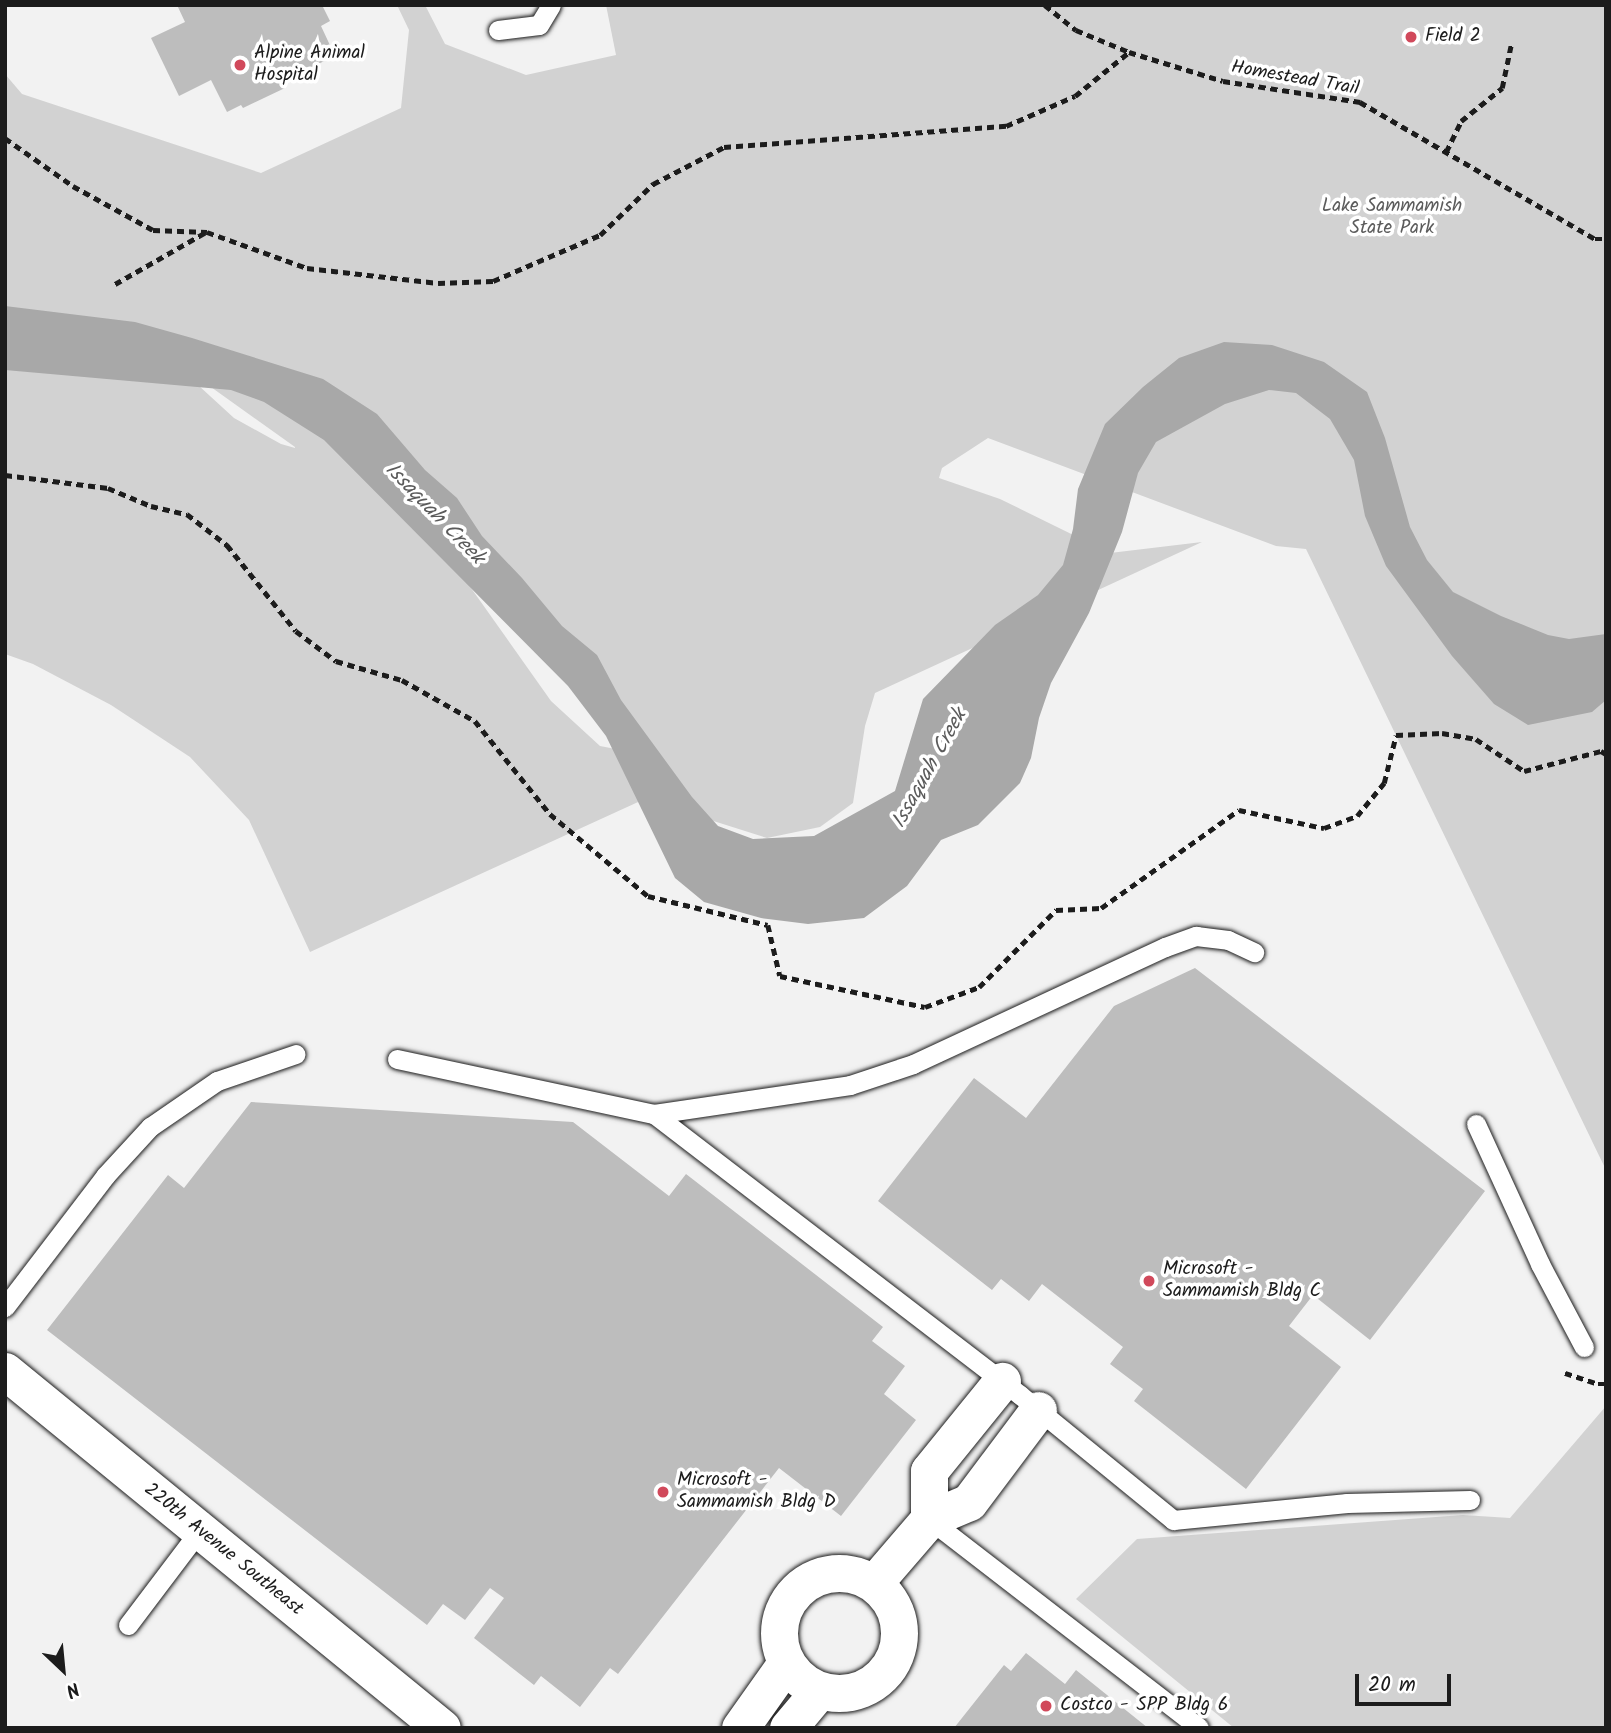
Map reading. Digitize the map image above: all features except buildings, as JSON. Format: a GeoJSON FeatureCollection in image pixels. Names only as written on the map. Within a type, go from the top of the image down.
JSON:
{"type":"FeatureCollection","features":[{"type":"Feature","properties":{"kind":"street","name":"220th Avenue Southeast"},"geometry":{"type":"LineString","coordinates":[[5,1371],[442,1728]]}},
{"type":"Feature","properties":{"kind":"street"},"geometry":{"type":"LineString","coordinates":[[929,1519],[929,1471],[1002,1381]]}},
{"type":"Feature","properties":{"kind":"street"},"geometry":{"type":"LineString","coordinates":[[874,1583],[929,1519],[969,1502],[1038,1410]]}},
{"type":"Feature","properties":{"kind":"street"},"geometry":{"type":"LineString","coordinates":[[835,1573],[855,1575],[874,1583],[888,1596],[897,1614],[900,1633],[897,1652],[888,1669],[874,1683],[857,1691],[838,1694],[806,1684],[786,1663],[779,1644],[779,1624],[786,1605],[798,1588],[815,1577],[835,1573]]}},
{"type":"Feature","properties":{"kind":"street"},"geometry":{"type":"LineString","coordinates":[[740,1728],[786,1663]]}},
{"type":"Feature","properties":{"kind":"street"},"geometry":{"type":"LineString","coordinates":[[788,1728],[819,1690]]}},
{"type":"Feature","properties":{"kind":"lane"},"geometry":{"type":"LineString","coordinates":[[498,30],[539,25],[551,5]]}},
{"type":"Feature","properties":{"kind":"lane"},"geometry":{"type":"LineString","coordinates":[[397,1059],[654,1114],[850,1085],[913,1064],[1165,947],[1196,936],[1228,940],[1254,953]]}},
{"type":"Feature","properties":{"kind":"lane"},"geometry":{"type":"LineString","coordinates":[[5,1307],[105,1176],[150,1127],[217,1081],[296,1054]]}},
{"type":"Feature","properties":{"kind":"lane"},"geometry":{"type":"LineString","coordinates":[[654,1114],[1002,1381],[1173,1520],[1347,1503],[1469,1500]]}},
{"type":"Feature","properties":{"kind":"lane"},"geometry":{"type":"LineString","coordinates":[[1476,1124],[1539,1264],[1584,1347]]}},
{"type":"Feature","properties":{"kind":"lane"},"geometry":{"type":"LineString","coordinates":[[929,1519],[1199,1728]]}},
{"type":"Feature","properties":{"kind":"lane"},"geometry":{"type":"LineString","coordinates":[[128,1625],[199,1531]]}},
{"type":"Feature","properties":{"kind":"path","name":"Homestead Trail"},"geometry":{"type":"LineString","coordinates":[[1045,5],[1076,30],[1129,52],[1223,81],[1360,102],[1595,239],[1606,239]]}},
{"type":"Feature","properties":{"kind":"path"},"geometry":{"type":"LineString","coordinates":[[1446,152],[1461,121],[1502,88],[1511,45]]}},
{"type":"Feature","properties":{"kind":"path"},"geometry":{"type":"LineString","coordinates":[[5,138],[73,186],[153,230],[207,232],[307,268],[438,284],[493,281],[600,235],[653,184],[724,147],[1006,126],[1075,96],[1129,52]]}},
{"type":"Feature","properties":{"kind":"path"},"geometry":{"type":"LineString","coordinates":[[115,284],[207,232]]}},
{"type":"Feature","properties":{"kind":"path"},"geometry":{"type":"LineString","coordinates":[[5,475],[108,488],[151,506],[187,514],[227,545],[296,631],[336,661],[402,680],[475,721],[550,814],[648,896],[768,925],[780,976],[925,1007],[979,987],[1056,911],[1101,908],[1239,810],[1324,828],[1357,816],[1384,783],[1396,735],[1442,733],[1476,739],[1524,771],[1601,751],[1606,754]]}},
{"type":"Feature","properties":{"kind":"path"},"geometry":{"type":"LineString","coordinates":[[1564,1373],[1606,1384]]}},
{"type":"Feature","properties":{"kind":"green space","name":"Lake Sammamish State Park"},"geometry":{"type":"Polygon","coordinates":[[[397,5],[425,5],[445,44],[526,75],[616,55],[606,5],[1606,5],[1606,1170],[1306,549],[1276,546],[988,438],[942,468],[939,478],[1000,499],[1110,553],[1202,542],[875,693],[865,726],[853,803],[820,827],[767,838],[704,818],[660,792],[310,952],[249,820],[190,757],[111,705],[33,664],[5,654],[5,74],[22,94],[261,173],[401,108],[409,30],[397,5]],[[162,352],[234,418],[281,444],[295,448],[295,447],[162,352]],[[449,557],[551,701],[600,746],[626,751],[499,592],[449,557]]]}},
{"type":"Feature","properties":{"kind":"green space"},"geometry":{"type":"Polygon","coordinates":[[[1606,1406],[1606,1728],[1234,1728],[1076,1599],[1137,1539],[1463,1515],[1510,1518],[1606,1406]]]}},
{"type":"Feature","properties":{"kind":"water","name":"Issaquah Creek"},"geometry":{"type":"Polygon","coordinates":[[[5,306],[135,322],[192,338],[323,379],[377,414],[425,470],[457,498],[482,536],[562,626],[597,655],[621,700],[692,797],[718,826],[753,839],[814,836],[895,791],[923,699],[995,625],[1038,595],[1063,565],[1073,529],[1078,489],[1105,424],[1143,387],[1179,358],[1224,342],[1272,345],[1324,362],[1367,392],[1385,438],[1410,527],[1427,560],[1453,592],[1501,616],[1548,635],[1569,639],[1606,634],[1606,700],[1592,712],[1528,725],[1494,704],[1452,656],[1386,566],[1365,516],[1354,460],[1330,419],[1296,393],[1269,390],[1225,404],[1156,442],[1138,473],[1122,532],[1089,613],[1051,683],[1039,718],[1031,758],[1020,783],[978,825],[941,840],[907,886],[864,918],[808,924],[761,918],[704,902],[675,878],[606,736],[568,686],[324,440],[264,402],[231,390],[5,370],[5,306]]]}},
{"type":"Feature","properties":{"kind":"place","name":"Field 2"},"geometry":{"type":"Point","coordinates":[1411,37]}},
{"type":"Feature","properties":{"kind":"place","name":"Alpine Animal Hospital"},"geometry":{"type":"Point","coordinates":[240,65]}},
{"type":"Feature","properties":{"kind":"place","name":"Microsoft - Sammamish Bldg C"},"geometry":{"type":"Point","coordinates":[1149,1281]}},
{"type":"Feature","properties":{"kind":"place","name":"Microsoft - Sammamish Bldg D"},"geometry":{"type":"Point","coordinates":[663,1492]}},
{"type":"Feature","properties":{"kind":"place","name":"Costco - SPP Bldg 6"},"geometry":{"type":"Point","coordinates":[1046,1706]}}]}
